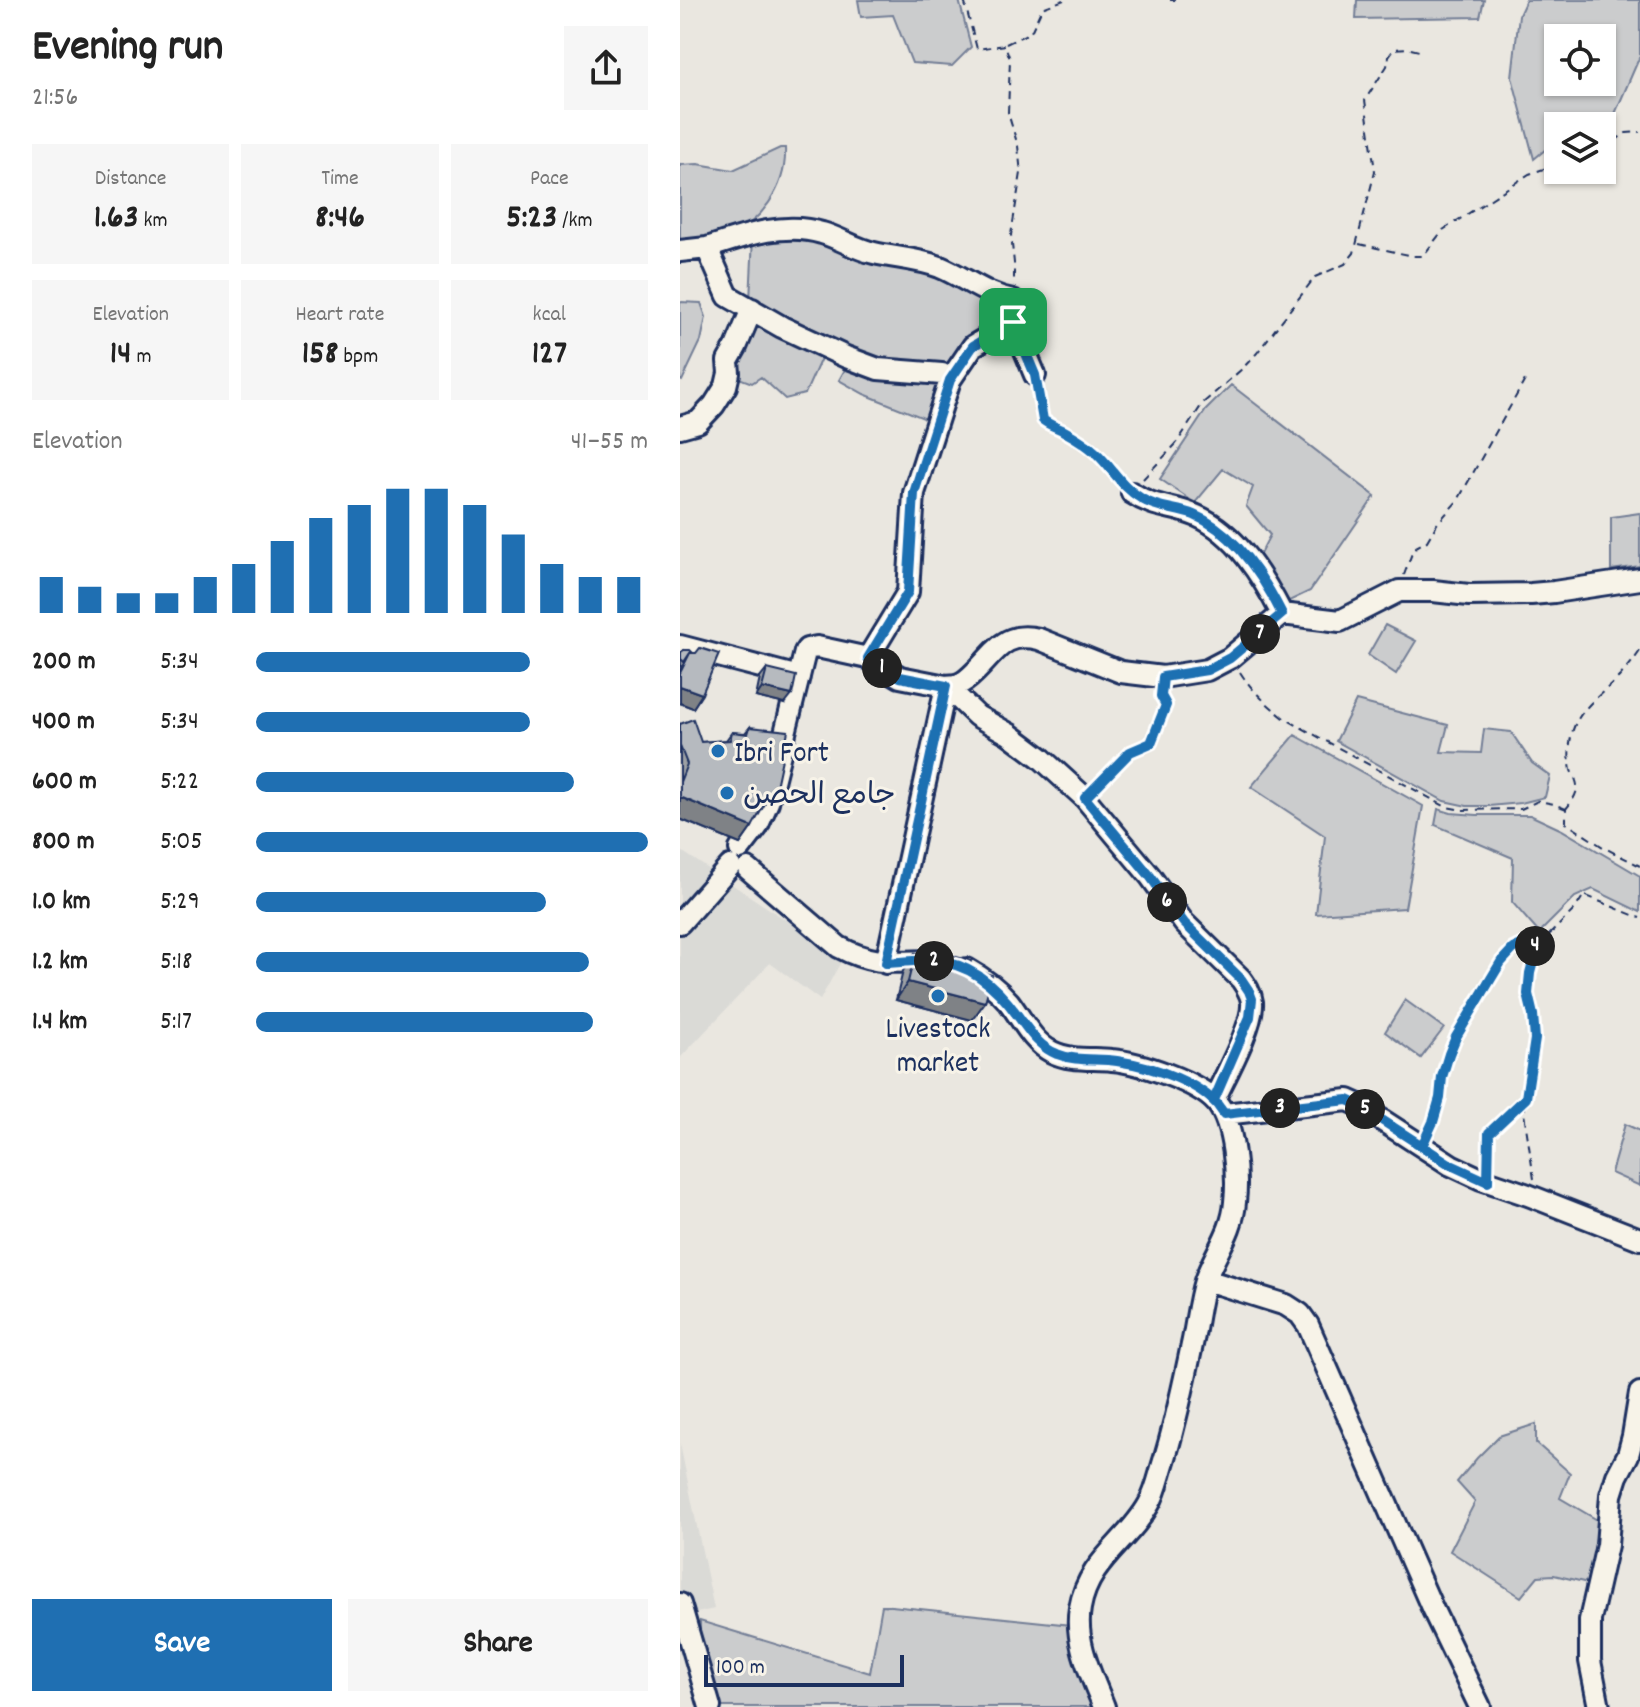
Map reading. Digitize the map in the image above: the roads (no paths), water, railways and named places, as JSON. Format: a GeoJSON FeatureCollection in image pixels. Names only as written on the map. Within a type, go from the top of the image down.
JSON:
{"type":"FeatureCollection","features":[{"type":"Feature","properties":{"kind":"street"},"geometry":{"type":"LineString","coordinates":[[680,251],[707,248],[759,232],[810,230],[862,250],[939,267],[992,295],[1013,300],[1013,322],[1035,375]]}},
{"type":"Feature","properties":{"kind":"street"},"geometry":{"type":"LineString","coordinates":[[707,248],[728,296],[816,343],[878,369],[942,374],[950,380]]}},
{"type":"Feature","properties":{"kind":"street"},"geometry":{"type":"LineString","coordinates":[[680,427],[698,422],[726,386],[728,361],[752,309]]}},
{"type":"Feature","properties":{"kind":"street"},"geometry":{"type":"LineString","coordinates":[[868,658],[908,592],[914,493],[950,380],[973,346],[1013,322]]}},
{"type":"Feature","properties":{"kind":"street"},"geometry":{"type":"LineString","coordinates":[[1132,493],[1151,504],[1198,516],[1220,530],[1247,559],[1271,592],[1282,614]]}},
{"type":"Feature","properties":{"kind":"street"},"geometry":{"type":"LineString","coordinates":[[680,923],[755,847],[757,827],[773,789],[805,652],[811,647],[868,658],[900,677],[946,686],[960,684],[973,675],[1008,639],[1026,636],[1121,672],[1163,677],[1207,670],[1230,658],[1282,614],[1340,621],[1399,591],[1469,595],[1531,594],[1640,579]]}},
{"type":"Feature","properties":{"kind":"street"},"geometry":{"type":"LineString","coordinates":[[680,646],[799,677]]}},
{"type":"Feature","properties":{"kind":"street"},"geometry":{"type":"LineString","coordinates":[[946,686],[977,716],[1009,734],[1041,758],[1085,798],[1150,876],[1184,923],[1241,979],[1252,999],[1250,1017],[1219,1107],[1234,1160],[1235,1205],[1231,1225],[1206,1280],[1175,1427],[1154,1493],[1143,1514],[1095,1570],[1080,1606],[1081,1639],[1104,1707]]}},
{"type":"Feature","properties":{"kind":"street"},"geometry":{"type":"LineString","coordinates":[[886,963],[946,686]]}},
{"type":"Feature","properties":{"kind":"street"},"geometry":{"type":"LineString","coordinates":[[742,860],[839,947],[863,958],[886,963],[934,961],[965,968],[994,986],[1035,1039],[1052,1052],[1064,1057],[1116,1060],[1140,1066],[1193,1086],[1219,1107],[1348,1100],[1451,1165],[1640,1239]]}},
{"type":"Feature","properties":{"kind":"street"},"geometry":{"type":"LineString","coordinates":[[1206,1280],[1286,1305],[1300,1314],[1308,1325],[1433,1610],[1480,1707]]}},
{"type":"Feature","properties":{"kind":"street"},"geometry":{"type":"LineString","coordinates":[[1599,1707],[1590,1661],[1590,1620],[1607,1545],[1611,1495],[1628,1455],[1640,1393]]}},
{"type":"Feature","properties":{"kind":"street"},"geometry":{"type":"LineString","coordinates":[[680,1604],[710,1707]]}},
{"type":"Feature","properties":{"kind":"place","name":"Ibri Fort"},"geometry":{"type":"Point","coordinates":[718,751]}},
{"type":"Feature","properties":{"kind":"place","name":"جامع الحصن"},"geometry":{"type":"Point","coordinates":[727,793]}},
{"type":"Feature","properties":{"kind":"place","name":"Livestock market"},"geometry":{"type":"Point","coordinates":[938,996]}}]}
